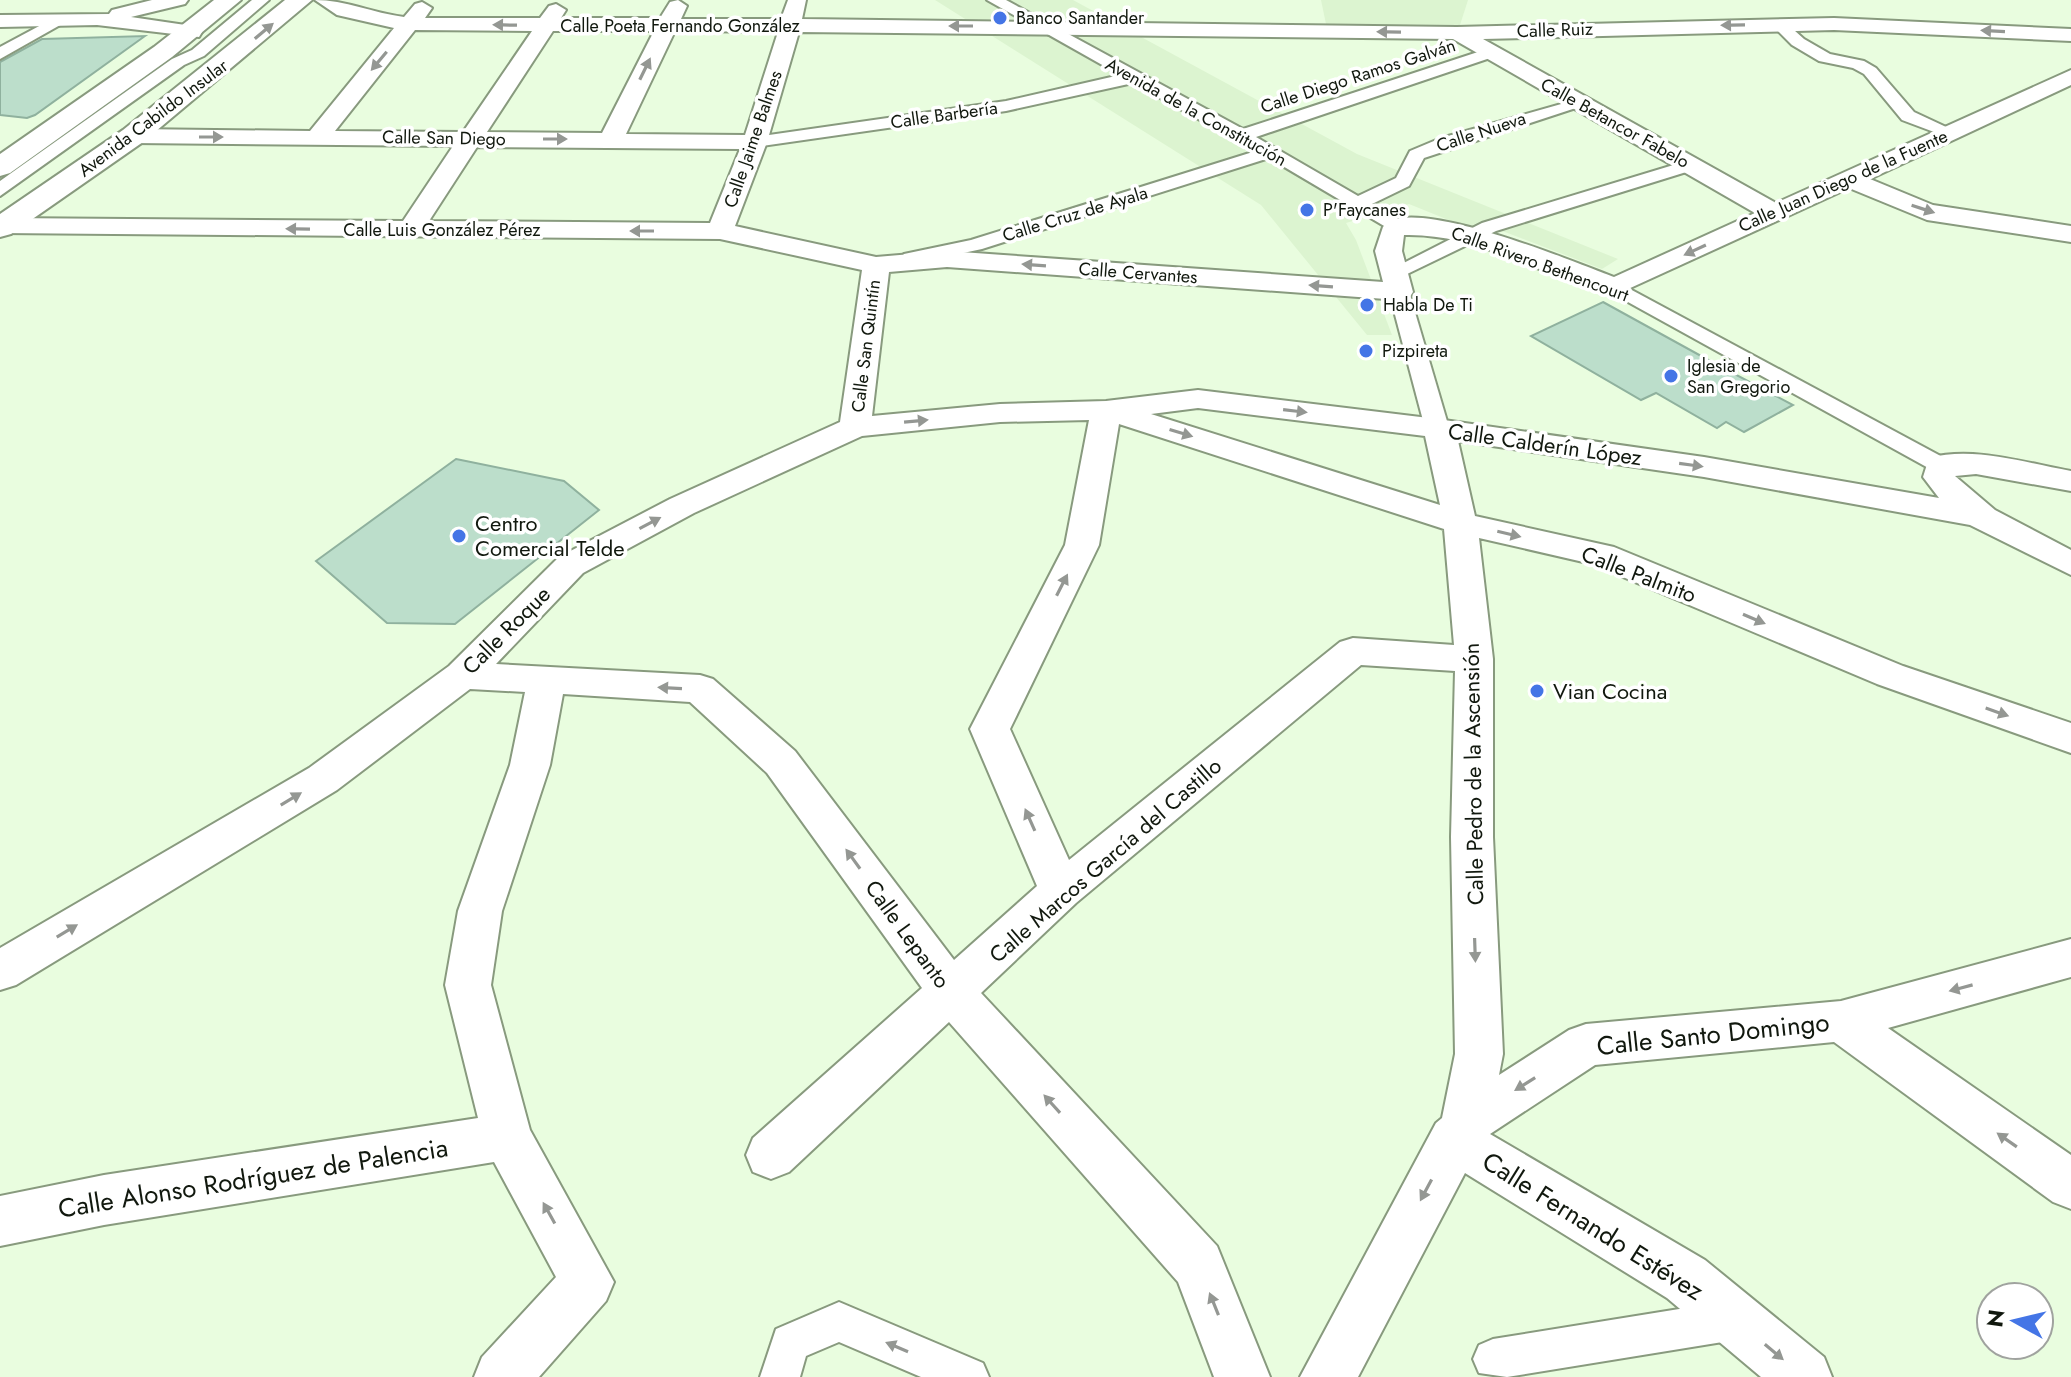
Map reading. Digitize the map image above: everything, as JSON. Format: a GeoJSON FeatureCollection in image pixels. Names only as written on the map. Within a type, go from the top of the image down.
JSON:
{"type":"FeatureCollection","features":[{"type":"Feature","properties":{"kind":"main road"},"geometry":{"type":"LineString","coordinates":[[0,167],[191,32],[229,0]]}},
{"type":"Feature","properties":{"kind":"main road","name":"Avenida Cabildo Insular"},"geometry":{"type":"LineString","coordinates":[[2,227],[133,136],[300,0]]}},
{"type":"Feature","properties":{"kind":"street"},"geometry":{"type":"LineString","coordinates":[[97,19],[178,0]]}},
{"type":"Feature","properties":{"kind":"street"},"geometry":{"type":"LineString","coordinates":[[0,190],[178,62],[198,53],[261,0]]}},
{"type":"Feature","properties":{"kind":"street","name":"Calle Poeta Fernando González"},"geometry":{"type":"LineString","coordinates":[[325,0],[336,8],[367,18],[409,24],[1039,26]]}},
{"type":"Feature","properties":{"kind":"street"},"geometry":{"type":"LineString","coordinates":[[317,137],[428,0]]}},
{"type":"Feature","properties":{"kind":"street"},"geometry":{"type":"LineString","coordinates":[[409,231],[562,0]]}},
{"type":"Feature","properties":{"kind":"street"},"geometry":{"type":"LineString","coordinates":[[611,140],[679,0]]}},
{"type":"Feature","properties":{"kind":"street","name":"Calle Jaime Balmes"},"geometry":{"type":"LineString","coordinates":[[720,231],[755,142],[798,0]]}},
{"type":"Feature","properties":{"kind":"street","name":"Avenida de la Constitución"},"geometry":{"type":"LineString","coordinates":[[995,0],[1401,227]]}},
{"type":"Feature","properties":{"kind":"street"},"geometry":{"type":"LineString","coordinates":[[1814,1],[1834,24]]}},
{"type":"Feature","properties":{"kind":"street"},"geometry":{"type":"LineString","coordinates":[[0,21],[97,19],[191,32]]}},
{"type":"Feature","properties":{"kind":"street"},"geometry":{"type":"LineString","coordinates":[[0,54],[61,20]]}},
{"type":"Feature","properties":{"kind":"street","name":"Calle Ruiz"},"geometry":{"type":"LineString","coordinates":[[1039,26],[1304,22],[1457,33],[1834,24],[2071,35]]}},
{"type":"Feature","properties":{"kind":"street"},"geometry":{"type":"LineString","coordinates":[[1780,25],[1798,42],[1825,58],[1858,64],[1870,71],[1908,116],[1950,133]]}},
{"type":"Feature","properties":{"kind":"street","name":"Calle Betancor Fabelo"},"geometry":{"type":"LineString","coordinates":[[1457,33],[1773,212]]}},
{"type":"Feature","properties":{"kind":"street","name":"Calle Diego Ramos Galván"},"geometry":{"type":"LineString","coordinates":[[1238,137],[1490,53]]}},
{"type":"Feature","properties":{"kind":"street","name":"Calle Juan Diego de la Fuente"},"geometry":{"type":"LineString","coordinates":[[1615,287],[2071,77]]}},
{"type":"Feature","properties":{"kind":"street","name":"Calle Barbería"},"geometry":{"type":"LineString","coordinates":[[755,142],[1006,106],[1131,78]]}},
{"type":"Feature","properties":{"kind":"street","name":"Calle Nueva"},"geometry":{"type":"LineString","coordinates":[[1358,203],[1406,183],[1414,170],[1416,155],[1462,137],[1579,104]]}},
{"type":"Feature","properties":{"kind":"street","name":"Calle San Diego"},"geometry":{"type":"LineString","coordinates":[[133,136],[755,142]]}},
{"type":"Feature","properties":{"kind":"street","name":"Calle Cruz de Ayala"},"geometry":{"type":"LineString","coordinates":[[876,265],[975,245],[1271,152]]}},
{"type":"Feature","properties":{"kind":"street"},"geometry":{"type":"LineString","coordinates":[[1398,282],[1489,227],[1690,165]]}},
{"type":"Feature","properties":{"kind":"street"},"geometry":{"type":"LineString","coordinates":[[1851,180],[1927,212],[2071,234]]}},
{"type":"Feature","properties":{"kind":"street","name":"Calle Luis González Pérez"},"geometry":{"type":"LineString","coordinates":[[2,227],[720,231],[876,265]]}},
{"type":"Feature","properties":{"kind":"street"},"geometry":{"type":"LineString","coordinates":[[1401,227],[1388,238],[1387,255],[1398,282],[1437,428]]}},
{"type":"Feature","properties":{"kind":"street","name":"Calle Rivero Bethencourt"},"geometry":{"type":"LineString","coordinates":[[1401,227],[1437,228],[1474,236],[1615,287],[1940,465]]}},
{"type":"Feature","properties":{"kind":"street","name":"Calle Cervantes"},"geometry":{"type":"LineString","coordinates":[[876,265],[947,259],[1398,282]]}},
{"type":"Feature","properties":{"kind":"street","name":"Calle San Quintín"},"geometry":{"type":"LineString","coordinates":[[855,427],[876,265]]}},
{"type":"Feature","properties":{"kind":"street","name":"Calle Calderín López"},"geometry":{"type":"LineString","coordinates":[[1106,410],[1198,399],[1437,428],[1704,467],[1982,516]]}},
{"type":"Feature","properties":{"kind":"street"},"geometry":{"type":"LineString","coordinates":[[1061,891],[990,729],[1082,545],[1106,410]]}},
{"type":"Feature","properties":{"kind":"street","name":"Calle Roque"},"geometry":{"type":"LineString","coordinates":[[0,971],[323,779],[462,675],[571,565],[682,506],[855,427],[1000,413],[1106,410]]}},
{"type":"Feature","properties":{"kind":"street","name":"Calle Palmito"},"geometry":{"type":"LineString","coordinates":[[1106,410],[1460,523],[1602,555],[1890,675],[2071,738]]}},
{"type":"Feature","properties":{"kind":"street","name":"Calle Pedro de la Ascensión"},"geometry":{"type":"LineString","coordinates":[[1437,428],[1445,446],[1460,523],[1474,659],[1472,837],[1479,1054],[1459,1131]]}},
{"type":"Feature","properties":{"kind":"street"},"geometry":{"type":"LineString","coordinates":[[2071,481],[1976,464],[1940,465],[1939,477],[1954,497],[1982,516],[2071,564]]}},
{"type":"Feature","properties":{"kind":"street","name":"Calle Marcos García del Castillo"},"geometry":{"type":"LineString","coordinates":[[771,1155],[1061,891],[1353,651],[1474,659]]}},
{"type":"Feature","properties":{"kind":"street","name":"Calle Lepanto"},"geometry":{"type":"LineString","coordinates":[[462,675],[700,689],[781,762],[952,993],[1198,1265],[1242,1377]]}},
{"type":"Feature","properties":{"kind":"street"},"geometry":{"type":"LineString","coordinates":[[502,1377],[587,1282],[507,1137],[468,985],[480,911],[530,765],[546,681]]}},
{"type":"Feature","properties":{"kind":"street","name":"Calle Santo Domingo"},"geometry":{"type":"LineString","coordinates":[[1328,1377],[1459,1131],[1586,1045],[1841,1021],[2071,958]]}},
{"type":"Feature","properties":{"kind":"street"},"geometry":{"type":"LineString","coordinates":[[1841,1021],[2071,1185]]}},
{"type":"Feature","properties":{"kind":"street","name":"Calle Fernando Estévez"},"geometry":{"type":"LineString","coordinates":[[1459,1131],[1686,1279],[1804,1377]]}},
{"type":"Feature","properties":{"kind":"street","name":"Calle Alonso Rodríguez de Palencia"},"geometry":{"type":"LineString","coordinates":[[0,1221],[104,1200],[507,1137]]}},
{"type":"Feature","properties":{"kind":"street"},"geometry":{"type":"LineString","coordinates":[[1493,1359],[1736,1320]]}},
{"type":"Feature","properties":{"kind":"street"},"geometry":{"type":"LineString","coordinates":[[780,1377],[790,1343],[839,1322],[969,1377]]}},
{"type":"Feature","properties":{"kind":"shaded area"},"geometry":{"type":"Polygon","coordinates":[[[935,0],[1073,0],[1357,154],[1618,259],[1602,269],[1505,232],[1456,223],[1409,204],[1346,223],[1356,240],[1392,335],[1367,335],[1261,205],[935,0]]]}},
{"type":"Feature","properties":{"kind":"shaded area"},"geometry":{"type":"Polygon","coordinates":[[[1321,0],[1468,0],[1460,25],[1326,24],[1321,0]]]}},
{"type":"Feature","properties":{"kind":"building"},"geometry":{"type":"Polygon","coordinates":[[[145,36],[35,115],[27,118],[0,115],[0,62],[42,39],[145,36]]]}},
{"type":"Feature","properties":{"kind":"building","name":"Iglesia de San Gregorio"},"geometry":{"type":"Polygon","coordinates":[[[1603,302],[1793,405],[1744,432],[1726,422],[1717,428],[1656,393],[1641,400],[1531,336],[1603,302]]]}},
{"type":"Feature","properties":{"kind":"building","name":"Centro Comercial Telde"},"geometry":{"type":"Polygon","coordinates":[[[456,459],[564,481],[599,510],[455,624],[387,623],[316,561],[456,459]]]}},
{"type":"Feature","properties":{"kind":"place","name":"Banco Santander"},"geometry":{"type":"Point","coordinates":[1000,18]}},
{"type":"Feature","properties":{"kind":"place","name":"P'Faycanes"},"geometry":{"type":"Point","coordinates":[1307,210]}},
{"type":"Feature","properties":{"kind":"place","name":"Habla De Ti"},"geometry":{"type":"Point","coordinates":[1367,305]}},
{"type":"Feature","properties":{"kind":"place","name":"Pizpireta"},"geometry":{"type":"Point","coordinates":[1366,351]}},
{"type":"Feature","properties":{"kind":"place","name":"Iglesia de San Gregorio"},"geometry":{"type":"Point","coordinates":[1671,376]}},
{"type":"Feature","properties":{"kind":"place","name":"Centro Comercial Telde"},"geometry":{"type":"Point","coordinates":[459,536]}},
{"type":"Feature","properties":{"kind":"place","name":"Vian Cocina"},"geometry":{"type":"Point","coordinates":[1537,691]}}]}
